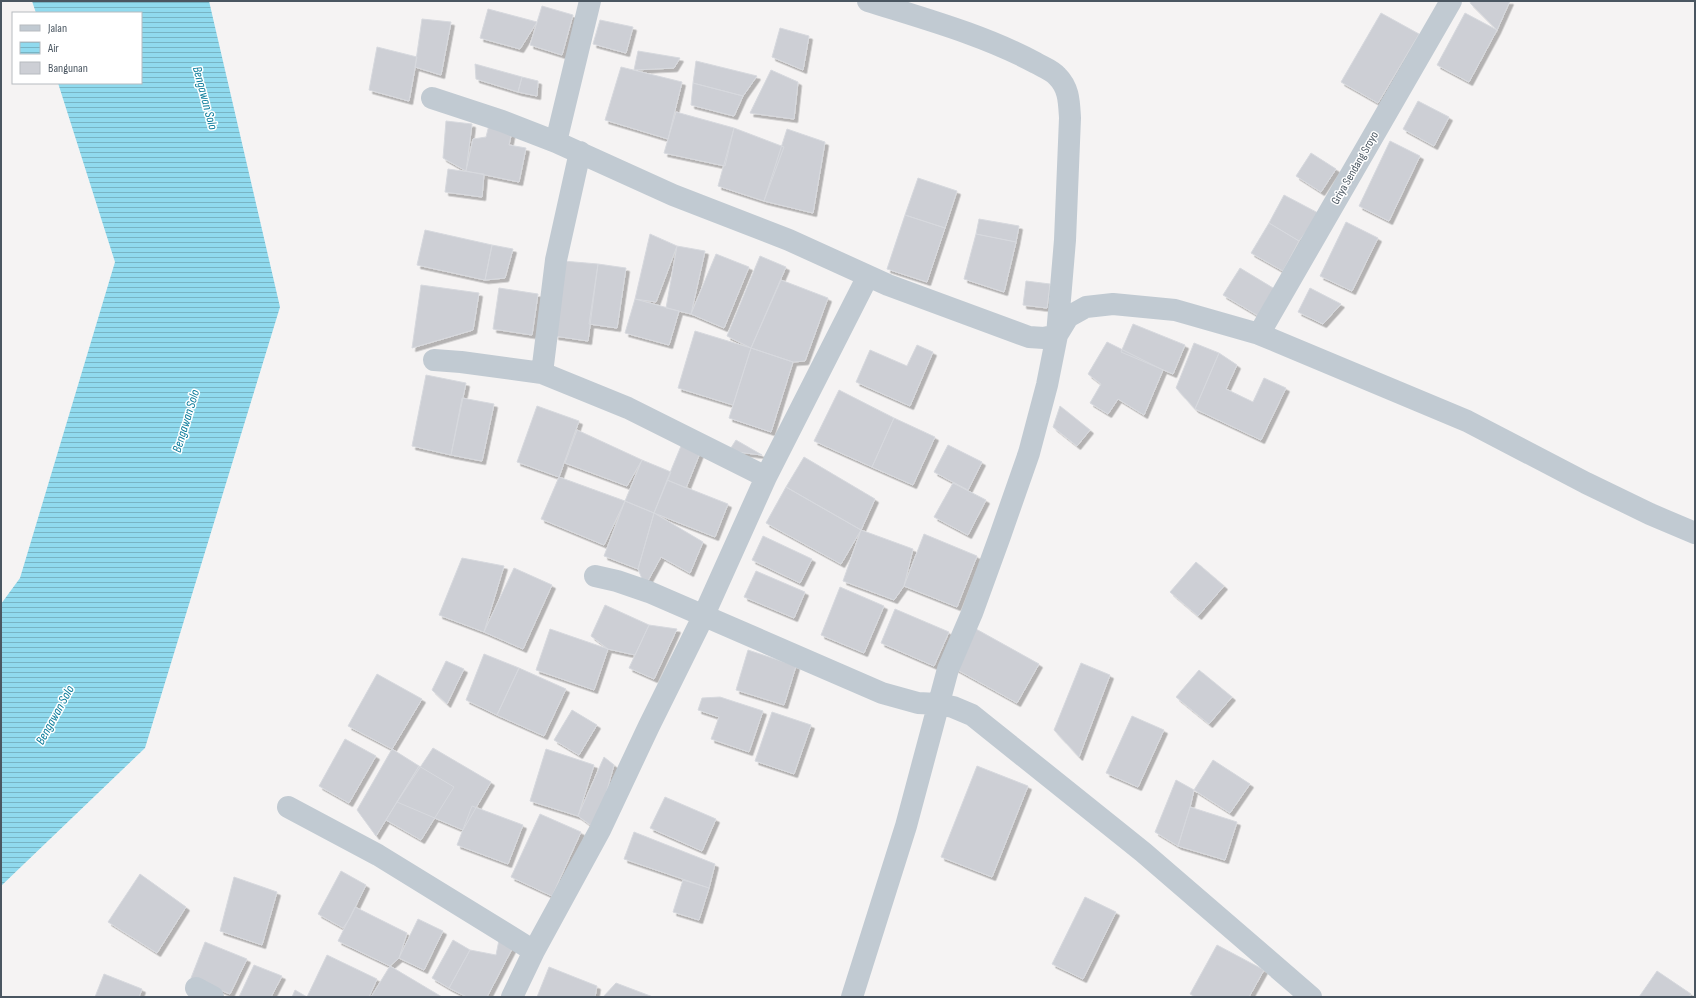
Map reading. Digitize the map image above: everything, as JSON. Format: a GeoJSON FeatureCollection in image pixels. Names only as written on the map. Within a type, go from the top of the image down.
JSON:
{"type":"FeatureCollection","features":[{"type":"Feature","properties":{"kind":"street"},"geometry":{"type":"LineString","coordinates":[[556,142],[590,1]]}},
{"type":"Feature","properties":{"kind":"street"},"geometry":{"type":"LineString","coordinates":[[852,997],[906,826],[948,669],[972,613],[1029,453],[1047,385],[1057,335],[1065,240],[1070,118],[1070,98],[1065,86],[1056,74],[1018,53],[963,32],[868,1]]}},
{"type":"Feature","properties":{"kind":"street","name":"Griya Sendang Sroyo"},"geometry":{"type":"LineString","coordinates":[[1259,334],[1451,1]]}},
{"type":"Feature","properties":{"kind":"street"},"geometry":{"type":"LineString","coordinates":[[432,98],[502,121],[556,142],[673,194],[789,240],[868,276],[1029,337],[1044,338],[1057,335],[1068,317],[1086,307],[1113,304],[1175,310],[1259,334],[1467,421],[1586,484],[1695,533]]}},
{"type":"Feature","properties":{"kind":"street"},"geometry":{"type":"LineString","coordinates":[[542,373],[556,260],[580,152]]}},
{"type":"Feature","properties":{"kind":"street"},"geometry":{"type":"LineString","coordinates":[[512,997],[534,951],[600,830],[703,616],[766,477],[868,276]]}},
{"type":"Feature","properties":{"kind":"street"},"geometry":{"type":"LineString","coordinates":[[434,360],[461,362],[542,373],[628,408],[766,477]]}},
{"type":"Feature","properties":{"kind":"street"},"geometry":{"type":"LineString","coordinates":[[595,576],[618,581],[649,592],[882,693],[918,703],[938,704],[953,707],[972,715],[1143,852],[1311,997]]}},
{"type":"Feature","properties":{"kind":"street"},"geometry":{"type":"LineString","coordinates":[[288,807],[378,855],[534,951]]}},
{"type":"Feature","properties":{"kind":"water","name":"Bengawan Solo"},"geometry":{"type":"Polygon","coordinates":[[[32,1],[209,1],[280,307],[145,748],[1,886],[1,604],[20,578],[115,262],[58,84],[142,84],[142,12],[36,12],[32,1]]]}},
{"type":"Feature","properties":{"kind":"building"},"geometry":{"type":"Polygon","coordinates":[[[1471,1],[1510,1],[1497,30],[1470,3],[1471,1]]]}},
{"type":"Feature","properties":{"kind":"building"},"geometry":{"type":"Polygon","coordinates":[[[542,6],[573,15],[562,55],[530,45],[542,6]]]}},
{"type":"Feature","properties":{"kind":"building"},"geometry":{"type":"Polygon","coordinates":[[[488,9],[537,22],[520,49],[480,38],[488,9]]]}},
{"type":"Feature","properties":{"kind":"building"},"geometry":{"type":"Polygon","coordinates":[[[1381,13],[1419,34],[1378,103],[1341,82],[1381,13]]]}},
{"type":"Feature","properties":{"kind":"building"},"geometry":{"type":"Polygon","coordinates":[[[1465,13],[1497,30],[1469,82],[1437,65],[1465,13]]]}},
{"type":"Feature","properties":{"kind":"building"},"geometry":{"type":"Polygon","coordinates":[[[422,19],[451,22],[441,75],[415,67],[422,19]]]}},
{"type":"Feature","properties":{"kind":"building"},"geometry":{"type":"Polygon","coordinates":[[[600,20],[633,27],[626,53],[593,44],[600,20]]]}},
{"type":"Feature","properties":{"kind":"building"},"geometry":{"type":"Polygon","coordinates":[[[780,28],[809,36],[803,70],[772,57],[780,28]]]}},
{"type":"Feature","properties":{"kind":"building"},"geometry":{"type":"Polygon","coordinates":[[[377,47],[417,57],[409,101],[369,90],[377,47]]]}},
{"type":"Feature","properties":{"kind":"building"},"geometry":{"type":"Polygon","coordinates":[[[638,51],[680,58],[674,68],[634,70],[638,51]]]}},
{"type":"Feature","properties":{"kind":"building"},"geometry":{"type":"Polygon","coordinates":[[[696,61],[757,76],[743,96],[693,83],[696,61]]]}},
{"type":"Feature","properties":{"kind":"building"},"geometry":{"type":"Polygon","coordinates":[[[475,64],[522,77],[518,92],[476,79],[475,64]]]}},
{"type":"Feature","properties":{"kind":"building"},"geometry":{"type":"Polygon","coordinates":[[[621,67],[682,82],[668,139],[605,120],[621,67]]]}},
{"type":"Feature","properties":{"kind":"building"},"geometry":{"type":"Polygon","coordinates":[[[771,70],[798,82],[794,119],[750,113],[771,70]]]}},
{"type":"Feature","properties":{"kind":"building"},"geometry":{"type":"Polygon","coordinates":[[[522,77],[538,81],[537,96],[518,92],[522,77]]]}},
{"type":"Feature","properties":{"kind":"building"},"geometry":{"type":"Polygon","coordinates":[[[693,83],[743,96],[734,116],[691,105],[693,83]]]}},
{"type":"Feature","properties":{"kind":"building"},"geometry":{"type":"Polygon","coordinates":[[[1418,101],[1449,117],[1434,146],[1403,129],[1418,101]]]}},
{"type":"Feature","properties":{"kind":"building"},"geometry":{"type":"Polygon","coordinates":[[[676,112],[734,128],[725,166],[664,153],[676,112]]]}},
{"type":"Feature","properties":{"kind":"building"},"geometry":{"type":"Polygon","coordinates":[[[446,121],[472,124],[466,171],[443,158],[446,121]]]}},
{"type":"Feature","properties":{"kind":"building"},"geometry":{"type":"Polygon","coordinates":[[[490,121],[513,126],[509,145],[526,148],[519,182],[466,171],[473,139],[486,137],[490,121]]]}},
{"type":"Feature","properties":{"kind":"building"},"geometry":{"type":"Polygon","coordinates":[[[734,128],[784,147],[764,201],[718,186],[734,128]]]}},
{"type":"Feature","properties":{"kind":"building"},"geometry":{"type":"Polygon","coordinates":[[[787,129],[825,142],[813,213],[764,201],[787,129]]]}},
{"type":"Feature","properties":{"kind":"building"},"geometry":{"type":"Polygon","coordinates":[[[1390,141],[1420,156],[1389,221],[1359,206],[1390,141]]]}},
{"type":"Feature","properties":{"kind":"building"},"geometry":{"type":"Polygon","coordinates":[[[1311,153],[1336,169],[1321,192],[1296,176],[1311,153]]]}},
{"type":"Feature","properties":{"kind":"building"},"geometry":{"type":"Polygon","coordinates":[[[448,169],[484,174],[482,197],[445,192],[448,169]]]}},
{"type":"Feature","properties":{"kind":"building"},"geometry":{"type":"Polygon","coordinates":[[[918,178],[957,191],[945,228],[905,215],[918,178]]]}},
{"type":"Feature","properties":{"kind":"building"},"geometry":{"type":"Polygon","coordinates":[[[1284,195],[1320,214],[1299,241],[1269,223],[1284,195]]]}},
{"type":"Feature","properties":{"kind":"building"},"geometry":{"type":"Polygon","coordinates":[[[905,215],[945,228],[927,282],[887,269],[905,215]]]}},
{"type":"Feature","properties":{"kind":"building"},"geometry":{"type":"Polygon","coordinates":[[[979,219],[1019,226],[1016,242],[976,234],[979,219]]]}},
{"type":"Feature","properties":{"kind":"building"},"geometry":{"type":"Polygon","coordinates":[[[1346,222],[1378,238],[1352,291],[1320,276],[1346,222]]]}},
{"type":"Feature","properties":{"kind":"building"},"geometry":{"type":"Polygon","coordinates":[[[1269,223],[1299,241],[1283,271],[1251,253],[1269,223]]]}},
{"type":"Feature","properties":{"kind":"building"},"geometry":{"type":"Polygon","coordinates":[[[425,230],[492,245],[485,280],[417,265],[425,230]]]}},
{"type":"Feature","properties":{"kind":"building"},"geometry":{"type":"Polygon","coordinates":[[[650,234],[677,246],[656,302],[635,299],[650,234]]]}},
{"type":"Feature","properties":{"kind":"building"},"geometry":{"type":"Polygon","coordinates":[[[976,234],[1016,242],[1004,292],[964,279],[976,234]]]}},
{"type":"Feature","properties":{"kind":"building"},"geometry":{"type":"Polygon","coordinates":[[[492,245],[513,249],[505,278],[485,280],[492,245]]]}},
{"type":"Feature","properties":{"kind":"building"},"geometry":{"type":"Polygon","coordinates":[[[677,246],[705,251],[691,314],[666,308],[677,246]]]}},
{"type":"Feature","properties":{"kind":"building"},"geometry":{"type":"Polygon","coordinates":[[[716,254],[749,267],[724,328],[691,314],[716,254]]]}},
{"type":"Feature","properties":{"kind":"building"},"geometry":{"type":"Polygon","coordinates":[[[760,256],[786,267],[751,348],[727,336],[760,256]]]}},
{"type":"Feature","properties":{"kind":"building"},"geometry":{"type":"Polygon","coordinates":[[[563,261],[598,264],[588,341],[555,336],[563,261]]]}},
{"type":"Feature","properties":{"kind":"building"},"geometry":{"type":"Polygon","coordinates":[[[598,264],[626,268],[617,328],[589,324],[598,264]]]}},
{"type":"Feature","properties":{"kind":"building"},"geometry":{"type":"Polygon","coordinates":[[[1240,268],[1278,291],[1262,318],[1223,295],[1240,268]]]}},
{"type":"Feature","properties":{"kind":"building"},"geometry":{"type":"Polygon","coordinates":[[[781,280],[828,298],[805,361],[793,362],[751,348],[781,280]]]}},
{"type":"Feature","properties":{"kind":"building"},"geometry":{"type":"Polygon","coordinates":[[[1026,281],[1050,284],[1047,308],[1023,305],[1026,281]]]}},
{"type":"Feature","properties":{"kind":"building"},"geometry":{"type":"Polygon","coordinates":[[[421,285],[479,293],[473,330],[412,348],[421,285]]]}},
{"type":"Feature","properties":{"kind":"building"},"geometry":{"type":"Polygon","coordinates":[[[499,288],[538,294],[532,335],[493,329],[499,288]]]}},
{"type":"Feature","properties":{"kind":"building"},"geometry":{"type":"Polygon","coordinates":[[[1310,288],[1341,304],[1323,324],[1298,312],[1310,288]]]}},
{"type":"Feature","properties":{"kind":"building"},"geometry":{"type":"Polygon","coordinates":[[[635,299],[679,311],[669,345],[625,333],[635,299]]]}},
{"type":"Feature","properties":{"kind":"building"},"geometry":{"type":"Polygon","coordinates":[[[1133,324],[1185,345],[1173,374],[1121,352],[1133,324]]]}},
{"type":"Feature","properties":{"kind":"building"},"geometry":{"type":"Polygon","coordinates":[[[695,331],[751,348],[733,405],[678,388],[695,331]]]}},
{"type":"Feature","properties":{"kind":"building"},"geometry":{"type":"Polygon","coordinates":[[[1107,342],[1163,370],[1144,415],[1118,399],[1108,414],[1090,403],[1101,384],[1088,374],[1107,342]]]}},
{"type":"Feature","properties":{"kind":"building"},"geometry":{"type":"Polygon","coordinates":[[[1194,343],[1219,353],[1195,409],[1176,388],[1194,343]]]}},
{"type":"Feature","properties":{"kind":"building"},"geometry":{"type":"Polygon","coordinates":[[[917,345],[933,352],[910,406],[856,382],[870,350],[907,366],[917,345]]]}},
{"type":"Feature","properties":{"kind":"building"},"geometry":{"type":"Polygon","coordinates":[[[751,348],[793,362],[771,432],[729,418],[751,348]]]}},
{"type":"Feature","properties":{"kind":"building"},"geometry":{"type":"Polygon","coordinates":[[[1219,353],[1237,365],[1226,389],[1253,402],[1264,378],[1286,388],[1261,440],[1195,409],[1219,353]]]}},
{"type":"Feature","properties":{"kind":"building"},"geometry":{"type":"Polygon","coordinates":[[[426,375],[466,383],[451,455],[412,446],[426,375]]]}},
{"type":"Feature","properties":{"kind":"building"},"geometry":{"type":"Polygon","coordinates":[[[839,390],[894,418],[872,467],[814,441],[839,390]]]}},
{"type":"Feature","properties":{"kind":"building"},"geometry":{"type":"Polygon","coordinates":[[[462,398],[494,404],[482,461],[451,455],[462,398]]]}},
{"type":"Feature","properties":{"kind":"building"},"geometry":{"type":"Polygon","coordinates":[[[537,406],[579,421],[559,477],[517,462],[537,406]]]}},
{"type":"Feature","properties":{"kind":"building"},"geometry":{"type":"Polygon","coordinates":[[[1060,406],[1090,430],[1077,446],[1053,427],[1060,406]]]}},
{"type":"Feature","properties":{"kind":"building"},"geometry":{"type":"Polygon","coordinates":[[[894,418],[935,437],[913,485],[872,467],[894,418]]]}},
{"type":"Feature","properties":{"kind":"building"},"geometry":{"type":"Polygon","coordinates":[[[577,430],[642,460],[627,486],[565,463],[577,430]]]}},
{"type":"Feature","properties":{"kind":"building"},"geometry":{"type":"Polygon","coordinates":[[[736,440],[762,455],[729,451],[736,440]]]}},
{"type":"Feature","properties":{"kind":"building"},"geometry":{"type":"Polygon","coordinates":[[[948,445],[982,462],[968,490],[934,472],[948,445]]]}},
{"type":"Feature","properties":{"kind":"building"},"geometry":{"type":"Polygon","coordinates":[[[681,446],[700,453],[686,488],[667,480],[681,446]]]}},
{"type":"Feature","properties":{"kind":"building"},"geometry":{"type":"Polygon","coordinates":[[[804,457],[875,499],[861,530],[786,487],[804,457]]]}},
{"type":"Feature","properties":{"kind":"building"},"geometry":{"type":"Polygon","coordinates":[[[642,460],[671,472],[654,513],[625,501],[642,460]]]}},
{"type":"Feature","properties":{"kind":"building"},"geometry":{"type":"Polygon","coordinates":[[[559,477],[625,501],[604,545],[541,519],[559,477]]]}},
{"type":"Feature","properties":{"kind":"building"},"geometry":{"type":"Polygon","coordinates":[[[667,480],[728,504],[715,537],[654,513],[667,480]]]}},
{"type":"Feature","properties":{"kind":"building"},"geometry":{"type":"Polygon","coordinates":[[[953,483],[986,500],[968,535],[934,517],[953,483]]]}},
{"type":"Feature","properties":{"kind":"building"},"geometry":{"type":"Polygon","coordinates":[[[786,487],[861,530],[841,564],[766,523],[786,487]]]}},
{"type":"Feature","properties":{"kind":"building"},"geometry":{"type":"Polygon","coordinates":[[[625,501],[654,513],[638,569],[604,556],[625,501]]]}},
{"type":"Feature","properties":{"kind":"building"},"geometry":{"type":"Polygon","coordinates":[[[654,513],[703,542],[690,573],[661,557],[645,586],[638,569],[654,513]]]}},
{"type":"Feature","properties":{"kind":"building"},"geometry":{"type":"Polygon","coordinates":[[[861,530],[913,549],[904,586],[894,600],[843,581],[861,530]]]}},
{"type":"Feature","properties":{"kind":"building"},"geometry":{"type":"Polygon","coordinates":[[[924,534],[977,556],[957,607],[904,586],[924,534]]]}},
{"type":"Feature","properties":{"kind":"building"},"geometry":{"type":"Polygon","coordinates":[[[763,536],[812,559],[800,583],[752,560],[763,536]]]}},
{"type":"Feature","properties":{"kind":"building"},"geometry":{"type":"Polygon","coordinates":[[[462,558],[504,566],[484,632],[439,615],[462,558]]]}},
{"type":"Feature","properties":{"kind":"building"},"geometry":{"type":"Polygon","coordinates":[[[1196,562],[1224,586],[1198,616],[1170,592],[1196,562]]]}},
{"type":"Feature","properties":{"kind":"building"},"geometry":{"type":"Polygon","coordinates":[[[514,568],[552,585],[523,649],[484,632],[514,568]]]}},
{"type":"Feature","properties":{"kind":"building"},"geometry":{"type":"Polygon","coordinates":[[[756,571],[805,592],[794,618],[744,597],[756,571]]]}},
{"type":"Feature","properties":{"kind":"building"},"geometry":{"type":"Polygon","coordinates":[[[840,587],[884,606],[864,653],[821,635],[840,587]]]}},
{"type":"Feature","properties":{"kind":"building"},"geometry":{"type":"Polygon","coordinates":[[[605,605],[649,625],[635,655],[608,649],[591,636],[605,605]]]}},
{"type":"Feature","properties":{"kind":"building"},"geometry":{"type":"Polygon","coordinates":[[[895,609],[949,632],[934,666],[881,643],[895,609]]]}},
{"type":"Feature","properties":{"kind":"building"},"geometry":{"type":"Polygon","coordinates":[[[649,625],[677,629],[654,679],[629,668],[649,625]]]}},
{"type":"Feature","properties":{"kind":"building"},"geometry":{"type":"Polygon","coordinates":[[[550,629],[608,649],[594,690],[536,670],[550,629]]]}},
{"type":"Feature","properties":{"kind":"building"},"geometry":{"type":"Polygon","coordinates":[[[976,629],[1039,664],[1017,703],[954,668],[976,629]]]}},
{"type":"Feature","properties":{"kind":"building"},"geometry":{"type":"Polygon","coordinates":[[[748,650],[796,666],[784,705],[736,690],[748,650]]]}},
{"type":"Feature","properties":{"kind":"building"},"geometry":{"type":"Polygon","coordinates":[[[484,654],[519,668],[497,715],[466,700],[484,654]]]}},
{"type":"Feature","properties":{"kind":"building"},"geometry":{"type":"Polygon","coordinates":[[[446,661],[464,669],[447,704],[432,690],[446,661]]]}},
{"type":"Feature","properties":{"kind":"building"},"geometry":{"type":"Polygon","coordinates":[[[1081,663],[1110,675],[1079,757],[1054,730],[1081,663]]]}},
{"type":"Feature","properties":{"kind":"building"},"geometry":{"type":"Polygon","coordinates":[[[519,668],[566,689],[544,736],[497,715],[519,668]]]}},
{"type":"Feature","properties":{"kind":"building"},"geometry":{"type":"Polygon","coordinates":[[[1199,670],[1232,697],[1209,724],[1176,697],[1199,670]]]}},
{"type":"Feature","properties":{"kind":"building"},"geometry":{"type":"Polygon","coordinates":[[[377,674],[422,699],[392,749],[348,726],[377,674]]]}},
{"type":"Feature","properties":{"kind":"building"},"geometry":{"type":"Polygon","coordinates":[[[720,697],[763,711],[749,752],[711,739],[719,717],[698,710],[702,698],[720,697]]]}},
{"type":"Feature","properties":{"kind":"building"},"geometry":{"type":"Polygon","coordinates":[[[572,710],[597,725],[579,755],[554,740],[572,710]]]}},
{"type":"Feature","properties":{"kind":"building"},"geometry":{"type":"Polygon","coordinates":[[[772,712],[811,725],[794,774],[755,761],[772,712]]]}},
{"type":"Feature","properties":{"kind":"building"},"geometry":{"type":"Polygon","coordinates":[[[1132,716],[1164,730],[1138,787],[1106,773],[1132,716]]]}},
{"type":"Feature","properties":{"kind":"building"},"geometry":{"type":"Polygon","coordinates":[[[345,739],[376,756],[349,803],[319,786],[345,739]]]}},
{"type":"Feature","properties":{"kind":"building"},"geometry":{"type":"Polygon","coordinates":[[[433,748],[491,782],[463,830],[397,802],[433,748]]]}},
{"type":"Feature","properties":{"kind":"building"},"geometry":{"type":"Polygon","coordinates":[[[392,749],[419,766],[376,836],[357,810],[392,749]]]}},
{"type":"Feature","properties":{"kind":"building"},"geometry":{"type":"Polygon","coordinates":[[[546,749],[594,765],[578,816],[530,801],[546,749]]]}},
{"type":"Feature","properties":{"kind":"building"},"geometry":{"type":"Polygon","coordinates":[[[604,757],[614,765],[596,829],[578,816],[604,757]]]}},
{"type":"Feature","properties":{"kind":"building"},"geometry":{"type":"Polygon","coordinates":[[[1213,760],[1250,784],[1230,813],[1194,790],[1213,760]]]}},
{"type":"Feature","properties":{"kind":"building"},"geometry":{"type":"Polygon","coordinates":[[[419,766],[454,787],[421,840],[386,820],[419,766]]]}},
{"type":"Feature","properties":{"kind":"building"},"geometry":{"type":"Polygon","coordinates":[[[977,766],[1028,786],[992,877],[941,857],[977,766]]]}},
{"type":"Feature","properties":{"kind":"building"},"geometry":{"type":"Polygon","coordinates":[[[1176,780],[1194,790],[1178,846],[1155,832],[1176,780]]]}},
{"type":"Feature","properties":{"kind":"building"},"geometry":{"type":"Polygon","coordinates":[[[665,797],[716,819],[702,851],[650,828],[665,797]]]}},
{"type":"Feature","properties":{"kind":"building"},"geometry":{"type":"Polygon","coordinates":[[[472,806],[523,825],[508,864],[457,845],[472,806]]]}},
{"type":"Feature","properties":{"kind":"building"},"geometry":{"type":"Polygon","coordinates":[[[1190,807],[1237,822],[1225,860],[1178,846],[1190,807]]]}},
{"type":"Feature","properties":{"kind":"building"},"geometry":{"type":"Polygon","coordinates":[[[540,814],[581,832],[552,896],[511,877],[540,814]]]}},
{"type":"Feature","properties":{"kind":"building"},"geometry":{"type":"Polygon","coordinates":[[[634,832],[715,864],[709,888],[624,859],[634,832]]]}},
{"type":"Feature","properties":{"kind":"building"},"geometry":{"type":"Polygon","coordinates":[[[341,871],[366,885],[350,918],[343,928],[318,914],[341,871]]]}},
{"type":"Feature","properties":{"kind":"building"},"geometry":{"type":"Polygon","coordinates":[[[140,874],[186,907],[157,953],[108,922],[140,874]]]}},
{"type":"Feature","properties":{"kind":"building"},"geometry":{"type":"Polygon","coordinates":[[[234,877],[277,892],[262,945],[220,931],[234,877]]]}},
{"type":"Feature","properties":{"kind":"building"},"geometry":{"type":"Polygon","coordinates":[[[683,880],[709,888],[699,920],[673,912],[683,880]]]}},
{"type":"Feature","properties":{"kind":"building"},"geometry":{"type":"Polygon","coordinates":[[[1085,897],[1116,912],[1083,979],[1052,964],[1085,897]]]}},
{"type":"Feature","properties":{"kind":"building"},"geometry":{"type":"Polygon","coordinates":[[[355,907],[407,933],[399,958],[390,966],[338,941],[355,907]]]}},
{"type":"Feature","properties":{"kind":"building"},"geometry":{"type":"Polygon","coordinates":[[[418,919],[443,931],[424,970],[399,958],[418,919]]]}},
{"type":"Feature","properties":{"kind":"building"},"geometry":{"type":"Polygon","coordinates":[[[453,940],[470,950],[449,988],[432,978],[453,940]]]}},
{"type":"Feature","properties":{"kind":"building"},"geometry":{"type":"Polygon","coordinates":[[[499,940],[513,947],[487,997],[467,997],[449,988],[470,950],[496,955],[499,940]]]}},
{"type":"Feature","properties":{"kind":"building"},"geometry":{"type":"Polygon","coordinates":[[[205,942],[247,959],[230,994],[191,978],[205,942]]]}},
{"type":"Feature","properties":{"kind":"building"},"geometry":{"type":"Polygon","coordinates":[[[1217,945],[1264,970],[1249,997],[1195,997],[1190,994],[1217,945]]]}},
{"type":"Feature","properties":{"kind":"building"},"geometry":{"type":"Polygon","coordinates":[[[327,955],[377,979],[369,997],[307,997],[327,955]]]}},
{"type":"Feature","properties":{"kind":"building"},"geometry":{"type":"Polygon","coordinates":[[[254,965],[282,976],[271,997],[239,997],[254,965]]]}},
{"type":"Feature","properties":{"kind":"building"},"geometry":{"type":"Polygon","coordinates":[[[390,966],[442,997],[371,997],[390,966]]]}},
{"type":"Feature","properties":{"kind":"building"},"geometry":{"type":"Polygon","coordinates":[[[549,967],[597,986],[595,997],[537,997],[549,967]]]}},
{"type":"Feature","properties":{"kind":"building"},"geometry":{"type":"Polygon","coordinates":[[[1657,971],[1691,994],[1689,997],[1639,997],[1657,971]]]}},
{"type":"Feature","properties":{"kind":"building"},"geometry":{"type":"Polygon","coordinates":[[[104,974],[142,989],[139,997],[95,997],[104,974]]]}},
{"type":"Feature","properties":{"kind":"building"},"geometry":{"type":"Polygon","coordinates":[[[616,983],[653,997],[603,997],[616,983]]]}},
{"type":"Feature","properties":{"kind":"building"},"geometry":{"type":"Polygon","coordinates":[[[295,990],[307,997],[292,997],[295,990]]]}}]}
